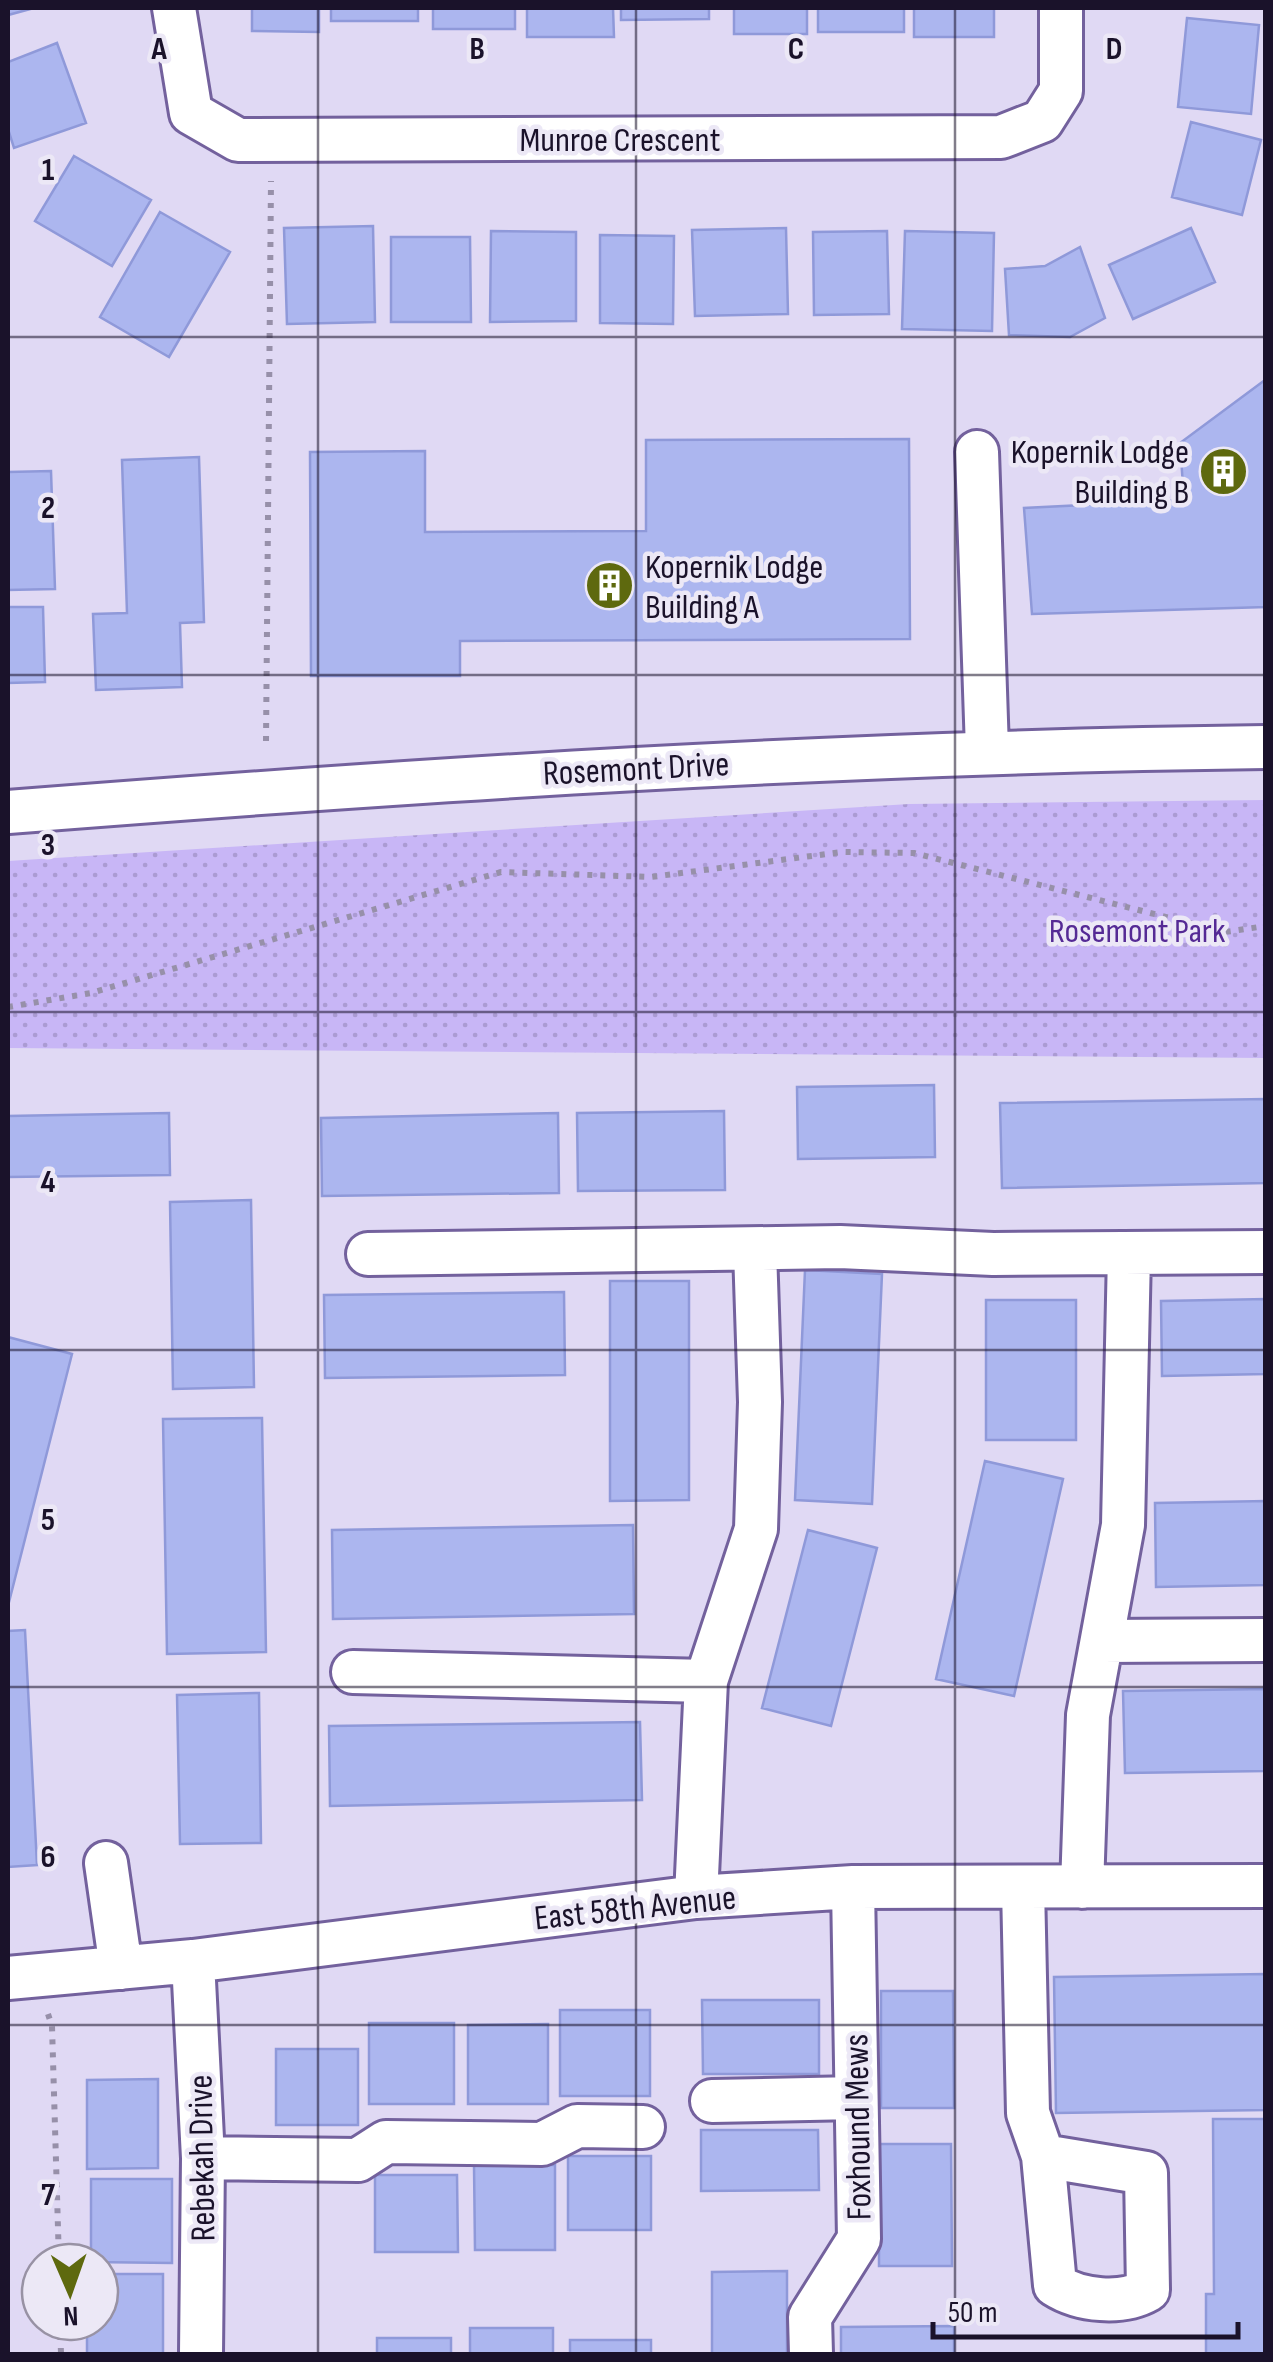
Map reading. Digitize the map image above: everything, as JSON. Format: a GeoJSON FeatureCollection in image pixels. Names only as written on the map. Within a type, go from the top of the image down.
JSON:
{"type":"FeatureCollection","features":[{"type":"Feature","properties":{"kind":"street","name":"Munroe Crescent"},"geometry":{"type":"LineString","coordinates":[[174,8],[191,113],[238,140],[1001,137],[1042,121],[1061,90],[1061,8]]}},
{"type":"Feature","properties":{"kind":"street"},"geometry":{"type":"LineString","coordinates":[[977,452],[987,750]]}},
{"type":"Feature","properties":{"kind":"street","name":"Rosemont Drive"},"geometry":{"type":"LineString","coordinates":[[8,812],[446,778],[987,750],[1266,747]]}},
{"type":"Feature","properties":{"kind":"street"},"geometry":{"type":"LineString","coordinates":[[368,1254],[840,1247],[993,1254],[1266,1252]]}},
{"type":"Feature","properties":{"kind":"street"},"geometry":{"type":"LineString","coordinates":[[696,1898],[706,1681],[756,1529],[760,1402],[755,1250]]}},
{"type":"Feature","properties":{"kind":"street"},"geometry":{"type":"LineString","coordinates":[[1082,1888],[1088,1715],[1123,1525],[1129,1254]]}},
{"type":"Feature","properties":{"kind":"street"},"geometry":{"type":"LineString","coordinates":[[1102,1641],[1266,1640]]}},
{"type":"Feature","properties":{"kind":"street"},"geometry":{"type":"LineString","coordinates":[[353,1672],[706,1681]]}},
{"type":"Feature","properties":{"kind":"street"},"geometry":{"type":"LineString","coordinates":[[106,1863],[121,1968]]}},
{"type":"Feature","properties":{"kind":"street","name":"East 58th Avenue"},"geometry":{"type":"LineString","coordinates":[[8,1978],[194,1961],[696,1898],[852,1886],[1266,1886]]}},
{"type":"Feature","properties":{"kind":"street","name":"Foxhound Mews"},"geometry":{"type":"LineString","coordinates":[[811,2354],[810,2317],[859,2239],[852,1886]]}},
{"type":"Feature","properties":{"kind":"street"},"geometry":{"type":"LineString","coordinates":[[1023,1887],[1028,2112],[1043,2156]]}},
{"type":"Feature","properties":{"kind":"street","name":"Rebekah Drive"},"geometry":{"type":"LineString","coordinates":[[194,1961],[203,2158],[201,2339]]}},
{"type":"Feature","properties":{"kind":"street"},"geometry":{"type":"LineString","coordinates":[[712,2101],[856,2098]]}},
{"type":"Feature","properties":{"kind":"street"},"geometry":{"type":"LineString","coordinates":[[203,2158],[358,2160],[386,2142],[542,2144],[577,2126],[644,2127]]}},
{"type":"Feature","properties":{"kind":"street"},"geometry":{"type":"LineString","coordinates":[[201,2339],[232,2354]]}},
{"type":"Feature","properties":{"kind":"path"},"geometry":{"type":"LineString","coordinates":[[266,741],[271,180]]}},
{"type":"Feature","properties":{"kind":"path"},"geometry":{"type":"LineString","coordinates":[[8,1006],[91,993],[501,872],[651,877],[842,852],[914,853],[1225,932],[1266,926]]}},
{"type":"Feature","properties":{"kind":"path"},"geometry":{"type":"LineString","coordinates":[[47,2010],[52,2026],[59,2242]]}},
{"type":"Feature","properties":{"kind":"green space","name":"Rosemont Park"},"geometry":{"type":"Polygon","coordinates":[[[1265,800],[1265,1058],[8,1048],[8,861],[909,804],[1265,800]]]}},
{"type":"Feature","properties":{"kind":"building"},"geometry":{"type":"Polygon","coordinates":[[[8,8],[34,8],[8,15],[8,8]]]}},
{"type":"Feature","properties":{"kind":"building"},"geometry":{"type":"Polygon","coordinates":[[[252,8],[319,8],[319,32],[252,31],[252,8]]]}},
{"type":"Feature","properties":{"kind":"building"},"geometry":{"type":"Polygon","coordinates":[[[331,8],[418,8],[418,21],[331,21],[331,8]]]}},
{"type":"Feature","properties":{"kind":"building"},"geometry":{"type":"Polygon","coordinates":[[[433,8],[515,8],[515,29],[433,29],[433,8]]]}},
{"type":"Feature","properties":{"kind":"building"},"geometry":{"type":"Polygon","coordinates":[[[527,8],[613,8],[614,37],[527,37],[527,8]]]}},
{"type":"Feature","properties":{"kind":"building"},"geometry":{"type":"Polygon","coordinates":[[[621,8],[709,8],[709,19],[621,20],[621,8]]]}},
{"type":"Feature","properties":{"kind":"building"},"geometry":{"type":"Polygon","coordinates":[[[734,8],[807,8],[807,34],[734,34],[734,8]]]}},
{"type":"Feature","properties":{"kind":"building"},"geometry":{"type":"Polygon","coordinates":[[[818,8],[904,8],[904,32],[818,32],[818,8]]]}},
{"type":"Feature","properties":{"kind":"building"},"geometry":{"type":"Polygon","coordinates":[[[914,8],[994,8],[994,37],[914,37],[914,8]]]}},
{"type":"Feature","properties":{"kind":"building"},"geometry":{"type":"Polygon","coordinates":[[[1187,18],[1259,25],[1251,114],[1178,107],[1187,18]]]}},
{"type":"Feature","properties":{"kind":"building"},"geometry":{"type":"Polygon","coordinates":[[[57,43],[86,123],[14,148],[8,129],[8,62],[57,43]]]}},
{"type":"Feature","properties":{"kind":"building"},"geometry":{"type":"Polygon","coordinates":[[[1191,122],[1261,140],[1242,215],[1172,197],[1191,122]]]}},
{"type":"Feature","properties":{"kind":"building"},"geometry":{"type":"Polygon","coordinates":[[[74,156],[151,200],[112,266],[35,221],[74,156]]]}},
{"type":"Feature","properties":{"kind":"building"},"geometry":{"type":"Polygon","coordinates":[[[160,212],[230,252],[169,357],[100,317],[160,212]]]}},
{"type":"Feature","properties":{"kind":"building"},"geometry":{"type":"Polygon","coordinates":[[[373,226],[375,322],[287,324],[284,228],[373,226]]]}},
{"type":"Feature","properties":{"kind":"building"},"geometry":{"type":"Polygon","coordinates":[[[786,228],[788,314],[695,316],[692,230],[786,228]]]}},
{"type":"Feature","properties":{"kind":"building"},"geometry":{"type":"Polygon","coordinates":[[[1191,228],[1215,282],[1133,319],[1109,265],[1191,228]]]}},
{"type":"Feature","properties":{"kind":"building"},"geometry":{"type":"Polygon","coordinates":[[[491,231],[576,232],[576,321],[490,322],[491,231]]]}},
{"type":"Feature","properties":{"kind":"building"},"geometry":{"type":"Polygon","coordinates":[[[887,231],[889,314],[814,315],[813,232],[887,231]]]}},
{"type":"Feature","properties":{"kind":"building"},"geometry":{"type":"Polygon","coordinates":[[[905,231],[994,233],[992,331],[902,329],[905,231]]]}},
{"type":"Feature","properties":{"kind":"building"},"geometry":{"type":"Polygon","coordinates":[[[600,235],[674,236],[673,324],[600,323],[600,235]]]}},
{"type":"Feature","properties":{"kind":"building"},"geometry":{"type":"Polygon","coordinates":[[[391,237],[470,237],[471,322],[391,322],[391,237]]]}},
{"type":"Feature","properties":{"kind":"building"},"geometry":{"type":"Polygon","coordinates":[[[1080,247],[1105,318],[1070,337],[1009,335],[1005,269],[1045,266],[1080,247]]]}},
{"type":"Feature","properties":{"kind":"building","name":"Kopernik Lodge Building B"},"geometry":{"type":"Polygon","coordinates":[[[1265,380],[1266,607],[1032,614],[1024,508],[1184,500],[1180,443],[1265,380]]]}},
{"type":"Feature","properties":{"kind":"building","name":"Kopernik Lodge Building A"},"geometry":{"type":"Polygon","coordinates":[[[909,439],[910,639],[460,641],[460,676],[311,676],[310,452],[425,451],[425,532],[646,531],[646,440],[909,439]]]}},
{"type":"Feature","properties":{"kind":"building"},"geometry":{"type":"Polygon","coordinates":[[[199,457],[204,622],[180,623],[182,687],[96,690],[93,614],[127,613],[122,460],[199,457]]]}},
{"type":"Feature","properties":{"kind":"building"},"geometry":{"type":"Polygon","coordinates":[[[51,471],[55,589],[8,590],[8,472],[51,471]]]}},
{"type":"Feature","properties":{"kind":"building"},"geometry":{"type":"Polygon","coordinates":[[[8,607],[43,607],[45,682],[8,683],[8,607]]]}},
{"type":"Feature","properties":{"kind":"building"},"geometry":{"type":"Polygon","coordinates":[[[934,1085],[935,1157],[798,1159],[797,1087],[934,1085]]]}},
{"type":"Feature","properties":{"kind":"building"},"geometry":{"type":"Polygon","coordinates":[[[1266,1099],[1266,1183],[1002,1188],[1000,1103],[1266,1099]]]}},
{"type":"Feature","properties":{"kind":"building"},"geometry":{"type":"Polygon","coordinates":[[[724,1111],[725,1190],[578,1191],[577,1113],[724,1111]]]}},
{"type":"Feature","properties":{"kind":"building"},"geometry":{"type":"Polygon","coordinates":[[[169,1113],[170,1175],[8,1177],[8,1116],[169,1113]]]}},
{"type":"Feature","properties":{"kind":"building"},"geometry":{"type":"Polygon","coordinates":[[[558,1113],[559,1193],[322,1196],[321,1118],[558,1113]]]}},
{"type":"Feature","properties":{"kind":"building"},"geometry":{"type":"Polygon","coordinates":[[[251,1200],[254,1387],[173,1389],[170,1202],[251,1200]]]}},
{"type":"Feature","properties":{"kind":"building"},"geometry":{"type":"Polygon","coordinates":[[[805,1270],[882,1274],[872,1504],[795,1500],[805,1270]]]}},
{"type":"Feature","properties":{"kind":"building"},"geometry":{"type":"Polygon","coordinates":[[[610,1281],[689,1281],[689,1500],[610,1501],[610,1281]]]}},
{"type":"Feature","properties":{"kind":"building"},"geometry":{"type":"Polygon","coordinates":[[[564,1292],[565,1375],[325,1378],[324,1295],[564,1292]]]}},
{"type":"Feature","properties":{"kind":"building"},"geometry":{"type":"Polygon","coordinates":[[[1266,1299],[1266,1374],[1162,1376],[1161,1301],[1266,1299]]]}},
{"type":"Feature","properties":{"kind":"building"},"geometry":{"type":"Polygon","coordinates":[[[986,1300],[1076,1300],[1076,1440],[986,1440],[986,1300]]]}},
{"type":"Feature","properties":{"kind":"building"},"geometry":{"type":"Polygon","coordinates":[[[8,1337],[72,1354],[8,1606],[8,1337]]]}},
{"type":"Feature","properties":{"kind":"building"},"geometry":{"type":"Polygon","coordinates":[[[262,1418],[266,1652],[167,1654],[163,1419],[262,1418]]]}},
{"type":"Feature","properties":{"kind":"building"},"geometry":{"type":"Polygon","coordinates":[[[985,1461],[1063,1479],[1014,1696],[936,1679],[985,1461]]]}},
{"type":"Feature","properties":{"kind":"building"},"geometry":{"type":"Polygon","coordinates":[[[1266,1501],[1266,1585],[1156,1587],[1155,1503],[1266,1501]]]}},
{"type":"Feature","properties":{"kind":"building"},"geometry":{"type":"Polygon","coordinates":[[[633,1525],[634,1614],[333,1619],[332,1530],[633,1525]]]}},
{"type":"Feature","properties":{"kind":"building"},"geometry":{"type":"Polygon","coordinates":[[[808,1530],[877,1548],[831,1726],[762,1708],[808,1530]]]}},
{"type":"Feature","properties":{"kind":"building"},"geometry":{"type":"Polygon","coordinates":[[[25,1630],[37,1865],[8,1867],[8,1631],[25,1630]]]}},
{"type":"Feature","properties":{"kind":"building"},"geometry":{"type":"Polygon","coordinates":[[[1266,1689],[1266,1771],[1125,1773],[1123,1691],[1266,1689]]]}},
{"type":"Feature","properties":{"kind":"building"},"geometry":{"type":"Polygon","coordinates":[[[259,1693],[261,1843],[180,1844],[177,1695],[259,1693]]]}},
{"type":"Feature","properties":{"kind":"building"},"geometry":{"type":"Polygon","coordinates":[[[640,1722],[642,1800],[330,1806],[329,1726],[640,1722]]]}},
{"type":"Feature","properties":{"kind":"building"},"geometry":{"type":"Polygon","coordinates":[[[1266,1974],[1266,2110],[1056,2113],[1054,1977],[1266,1974]]]}},
{"type":"Feature","properties":{"kind":"building"},"geometry":{"type":"Polygon","coordinates":[[[881,1991],[953,1991],[954,2108],[881,2108],[881,1991]]]}},
{"type":"Feature","properties":{"kind":"building"},"geometry":{"type":"Polygon","coordinates":[[[702,2000],[819,2000],[819,2074],[703,2074],[702,2000]]]}},
{"type":"Feature","properties":{"kind":"building"},"geometry":{"type":"Polygon","coordinates":[[[560,2010],[650,2010],[650,2096],[560,2096],[560,2010]]]}},
{"type":"Feature","properties":{"kind":"building"},"geometry":{"type":"Polygon","coordinates":[[[369,2023],[454,2023],[454,2104],[369,2104],[369,2023]]]}},
{"type":"Feature","properties":{"kind":"building"},"geometry":{"type":"Polygon","coordinates":[[[548,2024],[548,2104],[468,2104],[468,2025],[548,2024]]]}},
{"type":"Feature","properties":{"kind":"building"},"geometry":{"type":"Polygon","coordinates":[[[276,2049],[358,2049],[358,2125],[276,2125],[276,2049]]]}},
{"type":"Feature","properties":{"kind":"building"},"geometry":{"type":"Polygon","coordinates":[[[158,2079],[158,2168],[87,2169],[87,2080],[158,2079]]]}},
{"type":"Feature","properties":{"kind":"building"},"geometry":{"type":"Polygon","coordinates":[[[1213,2119],[1266,2119],[1266,2354],[1206,2354],[1206,2294],[1214,2294],[1213,2119]]]}},
{"type":"Feature","properties":{"kind":"building"},"geometry":{"type":"Polygon","coordinates":[[[701,2130],[818,2130],[819,2190],[701,2191],[701,2130]]]}},
{"type":"Feature","properties":{"kind":"building"},"geometry":{"type":"Polygon","coordinates":[[[879,2144],[951,2144],[952,2266],[879,2266],[879,2144]]]}},
{"type":"Feature","properties":{"kind":"building"},"geometry":{"type":"Polygon","coordinates":[[[568,2156],[651,2156],[651,2230],[568,2230],[568,2156]]]}},
{"type":"Feature","properties":{"kind":"building"},"geometry":{"type":"Polygon","coordinates":[[[474,2165],[555,2165],[555,2250],[475,2250],[474,2165]]]}},
{"type":"Feature","properties":{"kind":"building"},"geometry":{"type":"Polygon","coordinates":[[[375,2175],[457,2175],[458,2252],[375,2252],[375,2175]]]}},
{"type":"Feature","properties":{"kind":"building"},"geometry":{"type":"Polygon","coordinates":[[[91,2179],[172,2179],[172,2263],[120,2262],[120,2242],[91,2242],[91,2179]]]}},
{"type":"Feature","properties":{"kind":"building"},"geometry":{"type":"Polygon","coordinates":[[[787,2271],[787,2354],[712,2354],[712,2272],[787,2271]]]}},
{"type":"Feature","properties":{"kind":"building"},"geometry":{"type":"Polygon","coordinates":[[[120,2274],[163,2274],[163,2354],[87,2354],[87,2342],[120,2342],[120,2274]]]}},
{"type":"Feature","properties":{"kind":"building"},"geometry":{"type":"Polygon","coordinates":[[[954,2326],[954,2354],[841,2354],[841,2327],[954,2326]]]}},
{"type":"Feature","properties":{"kind":"building"},"geometry":{"type":"Polygon","coordinates":[[[470,2328],[553,2328],[553,2354],[470,2354],[470,2328]]]}},
{"type":"Feature","properties":{"kind":"building"},"geometry":{"type":"Polygon","coordinates":[[[377,2338],[451,2338],[451,2354],[377,2354],[377,2338]]]}},
{"type":"Feature","properties":{"kind":"building"},"geometry":{"type":"Polygon","coordinates":[[[570,2340],[651,2340],[651,2354],[570,2354],[570,2340]]]}},
{"type":"Feature","properties":{"kind":"place","name":"Kopernik Lodge Building B"},"geometry":{"type":"Point","coordinates":[1224,471]}},
{"type":"Feature","properties":{"kind":"place","name":"Kopernik Lodge Building A"},"geometry":{"type":"Point","coordinates":[610,586]}}]}
